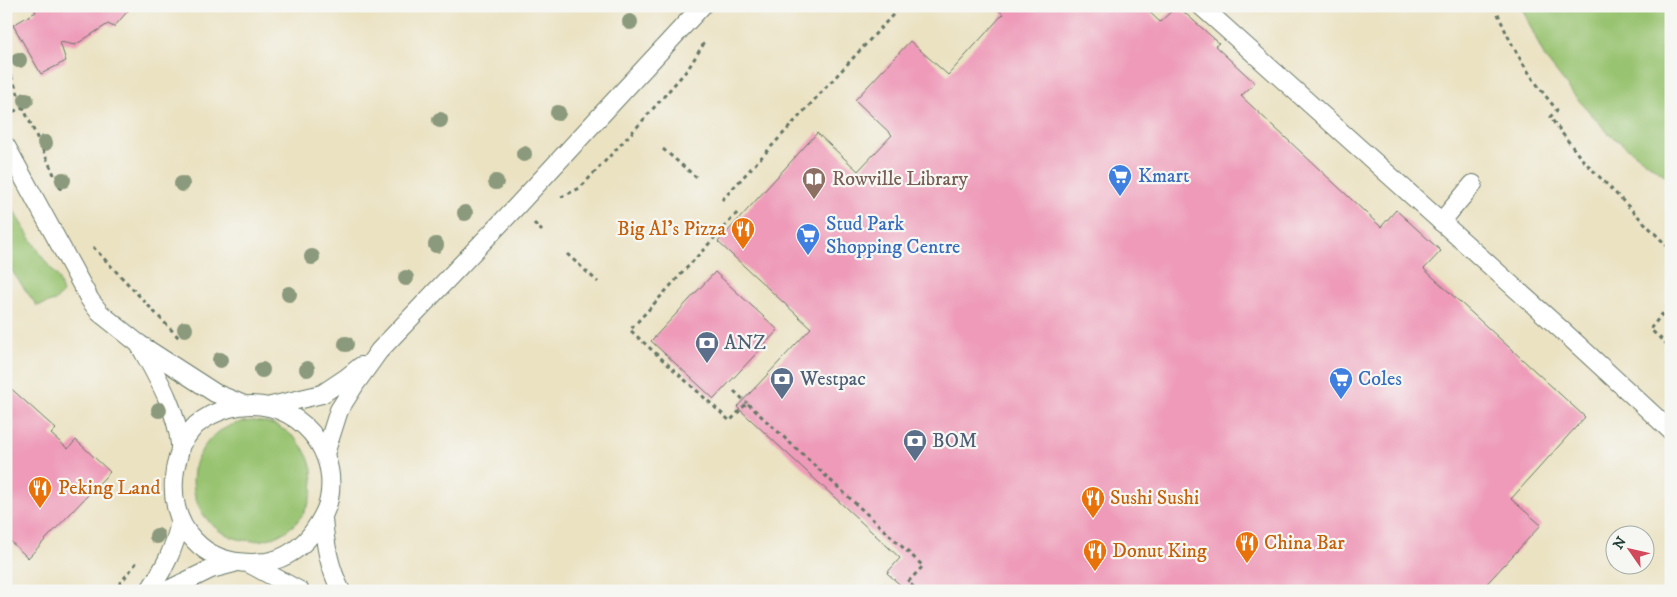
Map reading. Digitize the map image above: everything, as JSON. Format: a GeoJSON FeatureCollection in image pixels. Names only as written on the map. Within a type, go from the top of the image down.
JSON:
{"type":"FeatureCollection","features":[{"type":"Feature","properties":{"kind":"lane"},"geometry":{"type":"LineString","coordinates":[[325,454],[338,410],[379,352],[702,6]]}},
{"type":"Feature","properties":{"kind":"lane"},"geometry":{"type":"LineString","coordinates":[[1200,6],[1565,333],[1671,431]]}},
{"type":"Feature","properties":{"kind":"lane"},"geometry":{"type":"LineString","coordinates":[[6,146],[90,300],[100,313],[139,344],[215,393],[242,404],[271,406],[322,394],[379,352]]}},
{"type":"Feature","properties":{"kind":"lane"},"geometry":{"type":"LineString","coordinates":[[1441,222],[1473,184]]}},
{"type":"Feature","properties":{"kind":"lane"},"geometry":{"type":"LineString","coordinates":[[139,344],[170,403],[180,446]]}},
{"type":"Feature","properties":{"kind":"lane"},"geometry":{"type":"LineString","coordinates":[[150,591],[176,542],[180,522],[174,495],[174,470],[180,446],[196,425],[217,411],[242,404]]}},
{"type":"Feature","properties":{"kind":"lane"},"geometry":{"type":"LineString","coordinates":[[166,591],[211,569],[242,563],[272,561],[292,553],[309,539],[323,518],[329,499],[330,476],[325,454],[312,433],[300,422],[293,416],[271,406]]}},
{"type":"Feature","properties":{"kind":"lane"},"geometry":{"type":"LineString","coordinates":[[323,518],[332,574],[341,591]]}},
{"type":"Feature","properties":{"kind":"lane"},"geometry":{"type":"LineString","coordinates":[[180,522],[194,541],[212,555],[242,563],[300,591]]}},
{"type":"Feature","properties":{"kind":"path"},"geometry":{"type":"LineString","coordinates":[[722,200],[902,6]]}},
{"type":"Feature","properties":{"kind":"path"},"geometry":{"type":"LineString","coordinates":[[1495,6],[1518,56],[1536,86],[1557,110],[1550,117],[1580,157],[1669,248],[1671,254]]}},
{"type":"Feature","properties":{"kind":"path"},"geometry":{"type":"LineString","coordinates":[[6,36],[9,45],[9,70],[23,107],[65,200]]}},
{"type":"Feature","properties":{"kind":"path"},"geometry":{"type":"LineString","coordinates":[[558,198],[580,188],[599,168],[688,69],[708,38]]}},
{"type":"Feature","properties":{"kind":"path"},"geometry":{"type":"LineString","coordinates":[[6,115],[23,107]]}},
{"type":"Feature","properties":{"kind":"path"},"geometry":{"type":"LineString","coordinates":[[663,149],[696,178]]}},
{"type":"Feature","properties":{"kind":"path"},"geometry":{"type":"LineString","coordinates":[[737,214],[630,330],[730,421],[747,403]]}},
{"type":"Feature","properties":{"kind":"path"},"geometry":{"type":"LineString","coordinates":[[534,223],[540,217]]}},
{"type":"Feature","properties":{"kind":"path"},"geometry":{"type":"LineString","coordinates":[[93,246],[186,346]]}},
{"type":"Feature","properties":{"kind":"path"},"geometry":{"type":"LineString","coordinates":[[568,254],[598,282]]}},
{"type":"Feature","properties":{"kind":"path"},"geometry":{"type":"LineString","coordinates":[[1671,290],[1670,308],[1650,329],[1671,348]]}},
{"type":"Feature","properties":{"kind":"path"},"geometry":{"type":"LineString","coordinates":[[734,391],[923,566],[908,582],[918,591]]}},
{"type":"Feature","properties":{"kind":"path"},"geometry":{"type":"LineString","coordinates":[[114,591],[141,556]]}},
{"type":"Feature","properties":{"kind":"green space"},"geometry":{"type":"Polygon","coordinates":[[[1521,6],[1671,6],[1671,180],[1609,134],[1575,96],[1545,58],[1521,6]]]}},
{"type":"Feature","properties":{"kind":"green space"},"geometry":{"type":"Polygon","coordinates":[[[6,198],[9,199],[17,217],[45,261],[58,277],[63,293],[55,301],[37,306],[6,263],[6,198]]]}},
{"type":"Feature","properties":{"kind":"green space"},"geometry":{"type":"Polygon","coordinates":[[[253,421],[276,425],[296,438],[309,458],[313,481],[309,504],[296,524],[276,537],[253,541],[230,537],[210,524],[197,504],[193,481],[197,458],[210,438],[230,425],[253,421]]]}},
{"type":"Feature","properties":{"kind":"building"},"geometry":{"type":"Polygon","coordinates":[[[33,6],[132,6],[114,27],[108,24],[75,45],[60,42],[66,61],[41,74],[13,25],[36,12],[33,6]]]}},
{"type":"Feature","properties":{"kind":"building","name":"Stud Park Shopping Centre"},"geometry":{"type":"Polygon","coordinates":[[[994,6],[1143,6],[1160,22],[1177,6],[1219,43],[1215,46],[1255,83],[1241,96],[1381,227],[1396,210],[1441,251],[1424,269],[1585,417],[1511,499],[1541,525],[1480,591],[907,591],[887,573],[900,558],[737,407],[811,328],[718,242],[817,133],[858,171],[892,135],[855,100],[910,41],[948,75],[1003,14],[994,6]]]}},
{"type":"Feature","properties":{"kind":"building"},"geometry":{"type":"Polygon","coordinates":[[[715,272],[778,330],[714,399],[651,341],[715,272]]]}},
{"type":"Feature","properties":{"kind":"building","name":"Peking Land"},"geometry":{"type":"Polygon","coordinates":[[[6,384],[56,429],[51,434],[68,449],[76,440],[110,472],[28,558],[6,537],[6,384]]]}},
{"type":"Feature","properties":{"kind":"place","name":"Kmart"},"geometry":{"type":"Point","coordinates":[1120,197]}},
{"type":"Feature","properties":{"kind":"place","name":"Rowville Library"},"geometry":{"type":"Point","coordinates":[814,200]}},
{"type":"Feature","properties":{"kind":"place","name":"Big Al's Pizza"},"geometry":{"type":"Point","coordinates":[743,250]}},
{"type":"Feature","properties":{"kind":"place","name":"Stud Park Shopping Centre"},"geometry":{"type":"Point","coordinates":[808,256]}},
{"type":"Feature","properties":{"kind":"place","name":"ANZ"},"geometry":{"type":"Point","coordinates":[707,364]}},
{"type":"Feature","properties":{"kind":"place","name":"Westpac"},"geometry":{"type":"Point","coordinates":[782,400]}},
{"type":"Feature","properties":{"kind":"place","name":"Coles"},"geometry":{"type":"Point","coordinates":[1341,400]}},
{"type":"Feature","properties":{"kind":"place","name":"BOM"},"geometry":{"type":"Point","coordinates":[915,462]}},
{"type":"Feature","properties":{"kind":"place","name":"Peking Land"},"geometry":{"type":"Point","coordinates":[40,509]}},
{"type":"Feature","properties":{"kind":"place","name":"Sushi Sushi"},"geometry":{"type":"Point","coordinates":[1093,519]}},
{"type":"Feature","properties":{"kind":"place","name":"China Bar"},"geometry":{"type":"Point","coordinates":[1247,564]}},
{"type":"Feature","properties":{"kind":"place","name":"Donut King"},"geometry":{"type":"Point","coordinates":[1095,572]}}]}
